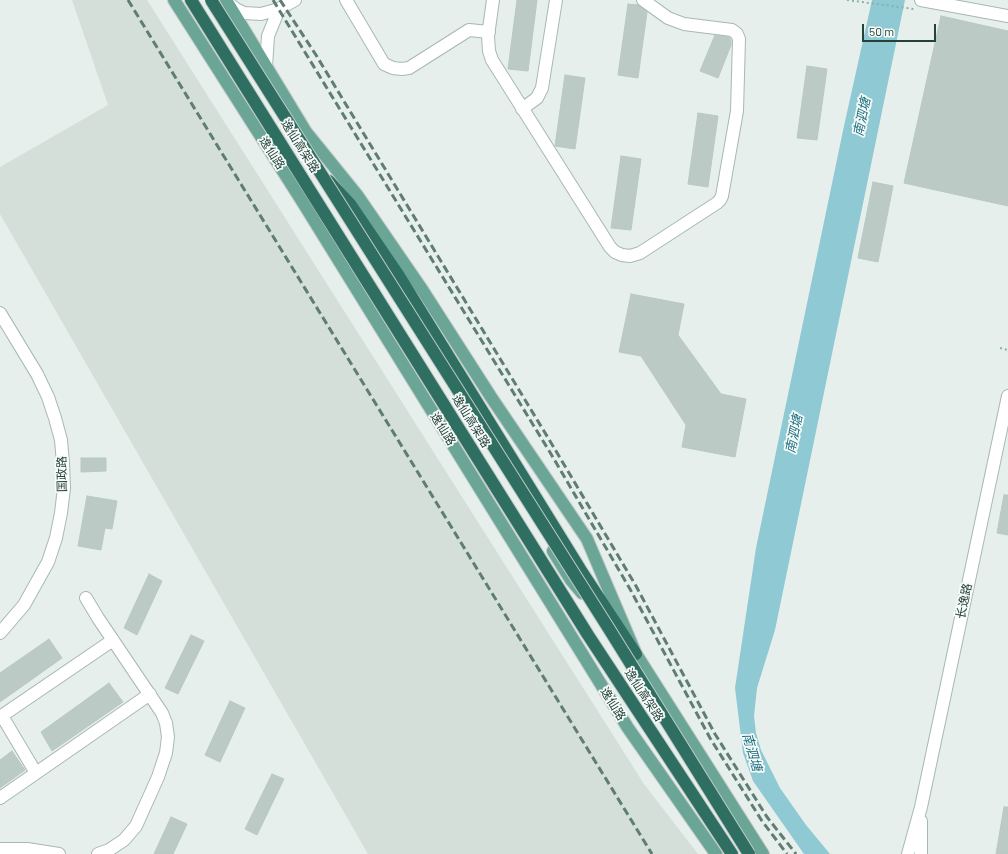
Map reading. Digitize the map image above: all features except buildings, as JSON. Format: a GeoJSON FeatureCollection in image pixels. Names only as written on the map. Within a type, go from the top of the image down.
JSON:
{"type":"FeatureCollection","features":[{"type":"Feature","properties":{"kind":"highway","name":"逸仙高架路"},"geometry":{"type":"LineString","coordinates":[[192,0],[588,635],[732,854]]}},
{"type":"Feature","properties":{"kind":"highway","name":"逸仙高架路"},"geometry":{"type":"LineString","coordinates":[[211,0],[609,629],[749,854]]}},
{"type":"Feature","properties":{"kind":"highway"},"geometry":{"type":"LineString","coordinates":[[317,168],[350,204],[399,276],[580,569],[636,654]]}},
{"type":"Feature","properties":{"kind":"main road","name":"逸仙路"},"geometry":{"type":"LineString","coordinates":[[174,0],[306,207],[628,728],[716,854]]}},
{"type":"Feature","properties":{"kind":"main road"},"geometry":{"type":"LineString","coordinates":[[211,0],[571,580],[636,654],[763,854]]}},
{"type":"Feature","properties":{"kind":"main road"},"geometry":{"type":"LineString","coordinates":[[227,2],[306,132],[357,195],[423,291],[491,397],[587,539],[636,654]]}},
{"type":"Feature","properties":{"kind":"street"},"geometry":{"type":"LineString","coordinates":[[227,2],[244,13],[261,14],[279,9],[295,0]]}},
{"type":"Feature","properties":{"kind":"street"},"geometry":{"type":"LineString","coordinates":[[346,0],[384,64],[393,68],[409,68],[470,30],[489,32]]}},
{"type":"Feature","properties":{"kind":"street"},"geometry":{"type":"LineString","coordinates":[[493,0],[489,32],[489,51],[492,60],[610,247],[622,255],[630,256],[640,253],[717,203],[722,196],[737,111],[739,39],[737,34],[732,30],[684,24],[668,18],[642,0]]}},
{"type":"Feature","properties":{"kind":"street"},"geometry":{"type":"LineString","coordinates":[[522,109],[537,98],[542,88],[556,0]]}},
{"type":"Feature","properties":{"kind":"street"},"geometry":{"type":"LineString","coordinates":[[918,4],[1008,16]]}},
{"type":"Feature","properties":{"kind":"street"},"geometry":{"type":"LineString","coordinates":[[266,66],[268,36],[279,9]]}},
{"type":"Feature","properties":{"kind":"street","name":"国政路"},"geometry":{"type":"LineString","coordinates":[[0,313],[38,374],[56,418],[61,440],[64,482],[61,513],[56,538],[48,562],[24,605],[0,633]]}},
{"type":"Feature","properties":{"kind":"street","name":"长逸路"},"geometry":{"type":"LineString","coordinates":[[908,854],[921,807],[1008,396]]}},
{"type":"Feature","properties":{"kind":"street"},"geometry":{"type":"LineString","coordinates":[[86,598],[162,713],[166,723],[168,736],[166,753],[158,777],[136,826],[124,840],[109,850],[98,854]]}},
{"type":"Feature","properties":{"kind":"street"},"geometry":{"type":"LineString","coordinates":[[36,773],[1,717],[113,640]]}},
{"type":"Feature","properties":{"kind":"street"},"geometry":{"type":"LineString","coordinates":[[0,798],[150,694]]}},
{"type":"Feature","properties":{"kind":"street","name":"长逸路"},"geometry":{"type":"LineString","coordinates":[[921,807],[921,854]]}},
{"type":"Feature","properties":{"kind":"street"},"geometry":{"type":"LineString","coordinates":[[0,850],[27,849],[59,854]]}},
{"type":"Feature","properties":{"kind":"path"},"geometry":{"type":"LineString","coordinates":[[848,0],[918,4]]}},
{"type":"Feature","properties":{"kind":"path"},"geometry":{"type":"LineString","coordinates":[[1000,348],[1008,350]]}},
{"type":"Feature","properties":{"kind":"shaded area"},"geometry":{"type":"Polygon","coordinates":[[[72,0],[147,0],[644,784],[698,854],[368,854],[0,214],[0,167],[108,105],[72,0]]]}},
{"type":"Feature","properties":{"kind":"water","name":"南泗塘"},"geometry":{"type":"Polygon","coordinates":[[[872,0],[905,0],[775,630],[757,688],[754,716],[756,733],[761,750],[780,788],[806,825],[830,854],[804,854],[753,781],[743,753],[735,688],[756,548],[844,126],[872,0]]]}},
{"type":"Feature","properties":{"kind":"railway"},"geometry":{"type":"LineString","coordinates":[[128,0],[652,854]]}},
{"type":"Feature","properties":{"kind":"railway"},"geometry":{"type":"LineString","coordinates":[[273,0],[551,454],[630,589],[710,738],[762,821],[787,854]]}},
{"type":"Feature","properties":{"kind":"railway"},"geometry":{"type":"LineString","coordinates":[[280,0],[316,55],[556,451],[636,586],[715,734],[767,817],[796,854]]}}]}
